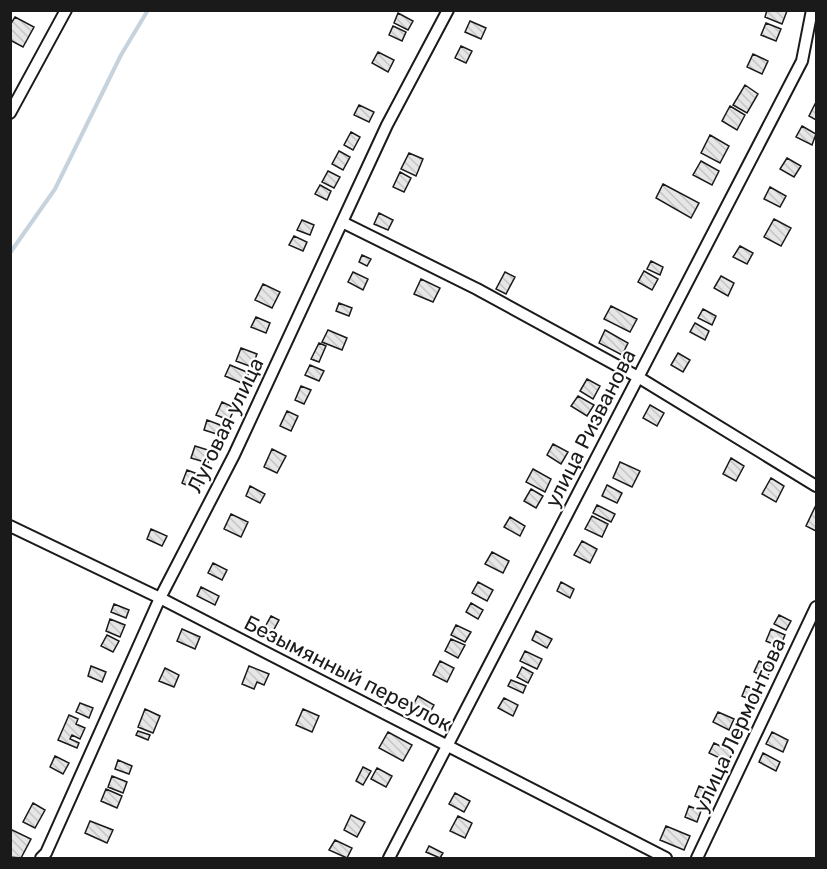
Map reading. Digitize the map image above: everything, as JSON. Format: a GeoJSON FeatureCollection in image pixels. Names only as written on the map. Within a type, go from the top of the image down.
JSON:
{"type":"FeatureCollection","features":[{"type":"Feature","properties":{"kind":"street"},"geometry":{"type":"LineString","coordinates":[[10,112],[66,10]]}},
{"type":"Feature","properties":{"kind":"street","name":"Луговая улица"},"geometry":{"type":"LineString","coordinates":[[41,858],[46,853],[160,598],[234,454],[387,125],[448,10]]}},
{"type":"Feature","properties":{"kind":"street","name":"улица Ризванова"},"geometry":{"type":"LineString","coordinates":[[389,858],[802,61],[812,10]]}},
{"type":"Feature","properties":{"kind":"street"},"geometry":{"type":"LineString","coordinates":[[342,222],[477,289],[638,377],[816,486]]}},
{"type":"Feature","properties":{"kind":"street","name":"Безымянный переулок"},"geometry":{"type":"LineString","coordinates":[[10,526],[160,598],[666,858]]}},
{"type":"Feature","properties":{"kind":"street","name":"улица Лермонтова"},"geometry":{"type":"LineString","coordinates":[[697,858],[816,607]]}},
{"type":"Feature","properties":{"kind":"building"},"geometry":{"type":"Polygon","coordinates":[[[767,10],[787,11],[782,24],[765,17],[767,10]]]}},
{"type":"Feature","properties":{"kind":"building"},"geometry":{"type":"Polygon","coordinates":[[[398,13],[413,21],[408,30],[394,23],[398,13]]]}},
{"type":"Feature","properties":{"kind":"building"},"geometry":{"type":"Polygon","coordinates":[[[15,17],[34,27],[23,47],[10,40],[10,25],[15,17]]]}},
{"type":"Feature","properties":{"kind":"building"},"geometry":{"type":"Polygon","coordinates":[[[470,21],[486,28],[481,39],[465,32],[470,21]]]}},
{"type":"Feature","properties":{"kind":"building"},"geometry":{"type":"Polygon","coordinates":[[[766,23],[781,29],[776,41],[761,35],[766,23]]]}},
{"type":"Feature","properties":{"kind":"building"},"geometry":{"type":"Polygon","coordinates":[[[393,26],[406,32],[402,41],[389,35],[393,26]]]}},
{"type":"Feature","properties":{"kind":"building"},"geometry":{"type":"Polygon","coordinates":[[[461,46],[472,51],[466,63],[455,58],[461,46]]]}},
{"type":"Feature","properties":{"kind":"building"},"geometry":{"type":"Polygon","coordinates":[[[378,52],[394,60],[388,72],[372,63],[378,52]]]}},
{"type":"Feature","properties":{"kind":"building"},"geometry":{"type":"Polygon","coordinates":[[[753,54],[768,61],[762,74],[747,67],[753,54]]]}},
{"type":"Feature","properties":{"kind":"building"},"geometry":{"type":"Polygon","coordinates":[[[745,85],[758,94],[747,113],[733,105],[745,85]]]}},
{"type":"Feature","properties":{"kind":"building"},"geometry":{"type":"Polygon","coordinates":[[[359,105],[374,112],[369,122],[354,115],[359,105]]]}},
{"type":"Feature","properties":{"kind":"building"},"geometry":{"type":"Polygon","coordinates":[[[816,105],[816,120],[809,116],[816,105]]]}},
{"type":"Feature","properties":{"kind":"building"},"geometry":{"type":"Polygon","coordinates":[[[730,106],[745,115],[737,130],[722,121],[730,106]]]}},
{"type":"Feature","properties":{"kind":"building"},"geometry":{"type":"Polygon","coordinates":[[[802,126],[816,134],[812,145],[796,137],[802,126]]]}},
{"type":"Feature","properties":{"kind":"building"},"geometry":{"type":"Polygon","coordinates":[[[351,132],[360,137],[353,150],[344,145],[351,132]]]}},
{"type":"Feature","properties":{"kind":"building"},"geometry":{"type":"Polygon","coordinates":[[[710,135],[729,146],[720,163],[701,153],[710,135]]]}},
{"type":"Feature","properties":{"kind":"building"},"geometry":{"type":"Polygon","coordinates":[[[339,151],[350,157],[343,170],[332,164],[339,151]]]}},
{"type":"Feature","properties":{"kind":"building"},"geometry":{"type":"Polygon","coordinates":[[[409,153],[423,159],[416,176],[401,169],[409,153]]]}},
{"type":"Feature","properties":{"kind":"building"},"geometry":{"type":"Polygon","coordinates":[[[787,158],[801,166],[794,177],[780,169],[787,158]]]}},
{"type":"Feature","properties":{"kind":"building"},"geometry":{"type":"Polygon","coordinates":[[[701,161],[719,171],[712,185],[693,175],[701,161]]]}},
{"type":"Feature","properties":{"kind":"building"},"geometry":{"type":"Polygon","coordinates":[[[328,171],[340,177],[334,188],[322,182],[328,171]]]}},
{"type":"Feature","properties":{"kind":"building"},"geometry":{"type":"Polygon","coordinates":[[[400,172],[411,178],[404,192],[393,187],[400,172]]]}},
{"type":"Feature","properties":{"kind":"building"},"geometry":{"type":"Polygon","coordinates":[[[663,184],[699,203],[691,218],[656,198],[663,184]]]}},
{"type":"Feature","properties":{"kind":"building"},"geometry":{"type":"Polygon","coordinates":[[[320,185],[331,191],[327,200],[315,194],[320,185]]]}},
{"type":"Feature","properties":{"kind":"building"},"geometry":{"type":"Polygon","coordinates":[[[770,187],[786,196],[780,207],[764,199],[770,187]]]}},
{"type":"Feature","properties":{"kind":"building"},"geometry":{"type":"Polygon","coordinates":[[[379,213],[393,220],[388,230],[374,224],[379,213]]]}},
{"type":"Feature","properties":{"kind":"building"},"geometry":{"type":"Polygon","coordinates":[[[774,219],[791,228],[781,246],[764,237],[774,219]]]}},
{"type":"Feature","properties":{"kind":"building"},"geometry":{"type":"Polygon","coordinates":[[[302,220],[314,225],[310,235],[297,230],[302,220]]]}},
{"type":"Feature","properties":{"kind":"building"},"geometry":{"type":"Polygon","coordinates":[[[294,236],[307,242],[303,251],[289,245],[294,236]]]}},
{"type":"Feature","properties":{"kind":"building"},"geometry":{"type":"Polygon","coordinates":[[[740,246],[753,253],[747,264],[733,257],[740,246]]]}},
{"type":"Feature","properties":{"kind":"building"},"geometry":{"type":"Polygon","coordinates":[[[362,255],[371,259],[367,266],[359,262],[362,255]]]}},
{"type":"Feature","properties":{"kind":"building"},"geometry":{"type":"Polygon","coordinates":[[[651,261],[663,267],[660,275],[647,269],[651,261]]]}},
{"type":"Feature","properties":{"kind":"building"},"geometry":{"type":"Polygon","coordinates":[[[644,271],[658,279],[652,290],[638,282],[644,271]]]}},
{"type":"Feature","properties":{"kind":"building"},"geometry":{"type":"Polygon","coordinates":[[[353,272],[368,279],[363,290],[348,282],[353,272]]]}},
{"type":"Feature","properties":{"kind":"building"},"geometry":{"type":"Polygon","coordinates":[[[505,272],[515,277],[506,294],[496,289],[505,272]]]}},
{"type":"Feature","properties":{"kind":"building"},"geometry":{"type":"Polygon","coordinates":[[[721,276],[734,283],[728,296],[714,288],[721,276]]]}},
{"type":"Feature","properties":{"kind":"building"},"geometry":{"type":"Polygon","coordinates":[[[421,279],[440,288],[433,302],[414,294],[421,279]]]}},
{"type":"Feature","properties":{"kind":"building"},"geometry":{"type":"Polygon","coordinates":[[[263,284],[280,292],[272,308],[255,300],[263,284]]]}},
{"type":"Feature","properties":{"kind":"building"},"geometry":{"type":"Polygon","coordinates":[[[339,303],[352,308],[349,316],[336,311],[339,303]]]}},
{"type":"Feature","properties":{"kind":"building"},"geometry":{"type":"Polygon","coordinates":[[[611,306],[637,319],[630,332],[604,319],[611,306]]]}},
{"type":"Feature","properties":{"kind":"building"},"geometry":{"type":"Polygon","coordinates":[[[703,309],[716,316],[712,325],[698,318],[703,309]]]}},
{"type":"Feature","properties":{"kind":"building"},"geometry":{"type":"Polygon","coordinates":[[[256,317],[270,323],[266,333],[251,327],[256,317]]]}},
{"type":"Feature","properties":{"kind":"building"},"geometry":{"type":"Polygon","coordinates":[[[695,323],[709,331],[705,340],[690,332],[695,323]]]}},
{"type":"Feature","properties":{"kind":"building"},"geometry":{"type":"Polygon","coordinates":[[[328,330],[347,338],[342,350],[322,342],[328,330]]]}},
{"type":"Feature","properties":{"kind":"building"},"geometry":{"type":"Polygon","coordinates":[[[605,330],[628,343],[622,355],[599,343],[605,330]]]}},
{"type":"Feature","properties":{"kind":"building"},"geometry":{"type":"Polygon","coordinates":[[[319,343],[326,346],[319,362],[311,359],[319,343]]]}},
{"type":"Feature","properties":{"kind":"building"},"geometry":{"type":"Polygon","coordinates":[[[241,348],[257,354],[252,367],[236,361],[241,348]]]}},
{"type":"Feature","properties":{"kind":"building"},"geometry":{"type":"Polygon","coordinates":[[[678,353],[690,360],[683,372],[671,365],[678,353]]]}},
{"type":"Feature","properties":{"kind":"building"},"geometry":{"type":"Polygon","coordinates":[[[230,365],[249,373],[244,384],[225,376],[230,365]]]}},
{"type":"Feature","properties":{"kind":"building"},"geometry":{"type":"Polygon","coordinates":[[[310,365],[324,371],[319,381],[305,375],[310,365]]]}},
{"type":"Feature","properties":{"kind":"building"},"geometry":{"type":"Polygon","coordinates":[[[587,379],[600,386],[593,399],[580,391],[587,379]]]}},
{"type":"Feature","properties":{"kind":"building"},"geometry":{"type":"Polygon","coordinates":[[[301,386],[311,390],[304,404],[295,400],[301,386]]]}},
{"type":"Feature","properties":{"kind":"building"},"geometry":{"type":"Polygon","coordinates":[[[578,396],[594,405],[587,416],[571,406],[578,396]]]}},
{"type":"Feature","properties":{"kind":"building"},"geometry":{"type":"Polygon","coordinates":[[[222,402],[235,408],[229,420],[216,415],[222,402]]]}},
{"type":"Feature","properties":{"kind":"building"},"geometry":{"type":"Polygon","coordinates":[[[650,405],[664,413],[657,426],[643,418],[650,405]]]}},
{"type":"Feature","properties":{"kind":"building"},"geometry":{"type":"Polygon","coordinates":[[[287,411],[298,416],[291,431],[280,426],[287,411]]]}},
{"type":"Feature","properties":{"kind":"building"},"geometry":{"type":"Polygon","coordinates":[[[207,420],[223,426],[220,435],[204,430],[207,420]]]}},
{"type":"Feature","properties":{"kind":"building"},"geometry":{"type":"Polygon","coordinates":[[[553,444],[568,452],[561,464],[547,455],[553,444]]]}},
{"type":"Feature","properties":{"kind":"building"},"geometry":{"type":"Polygon","coordinates":[[[195,446],[211,451],[208,463],[191,458],[195,446]]]}},
{"type":"Feature","properties":{"kind":"building"},"geometry":{"type":"Polygon","coordinates":[[[272,449],[286,456],[277,473],[264,467],[272,449]]]}},
{"type":"Feature","properties":{"kind":"building"},"geometry":{"type":"Polygon","coordinates":[[[731,458],[744,466],[736,481],[723,474],[731,458]]]}},
{"type":"Feature","properties":{"kind":"building"},"geometry":{"type":"Polygon","coordinates":[[[620,462],[640,471],[632,487],[613,478],[620,462]]]}},
{"type":"Feature","properties":{"kind":"building"},"geometry":{"type":"Polygon","coordinates":[[[533,469],[551,479],[545,492],[526,482],[533,469]]]}},
{"type":"Feature","properties":{"kind":"building"},"geometry":{"type":"Polygon","coordinates":[[[187,470],[203,476],[198,490],[182,483],[187,470]]]}},
{"type":"Feature","properties":{"kind":"building"},"geometry":{"type":"Polygon","coordinates":[[[771,478],[784,486],[776,502],[762,494],[771,478]]]}},
{"type":"Feature","properties":{"kind":"building"},"geometry":{"type":"Polygon","coordinates":[[[607,485],[622,493],[617,503],[602,496],[607,485]]]}},
{"type":"Feature","properties":{"kind":"building"},"geometry":{"type":"Polygon","coordinates":[[[250,486],[265,494],[260,503],[246,496],[250,486]]]}},
{"type":"Feature","properties":{"kind":"building"},"geometry":{"type":"Polygon","coordinates":[[[531,489],[543,496],[536,508],[524,501],[531,489]]]}},
{"type":"Feature","properties":{"kind":"building"},"geometry":{"type":"Polygon","coordinates":[[[597,505],[615,514],[611,522],[593,513],[597,505]]]}},
{"type":"Feature","properties":{"kind":"building"},"geometry":{"type":"Polygon","coordinates":[[[816,508],[816,531],[806,526],[816,508]]]}},
{"type":"Feature","properties":{"kind":"building"},"geometry":{"type":"Polygon","coordinates":[[[231,514],[248,522],[241,537],[224,529],[231,514]]]}},
{"type":"Feature","properties":{"kind":"building"},"geometry":{"type":"Polygon","coordinates":[[[592,516],[608,524],[602,537],[585,529],[592,516]]]}},
{"type":"Feature","properties":{"kind":"building"},"geometry":{"type":"Polygon","coordinates":[[[510,517],[525,526],[520,536],[504,527],[510,517]]]}},
{"type":"Feature","properties":{"kind":"building"},"geometry":{"type":"Polygon","coordinates":[[[151,529],[167,536],[162,546],[147,539],[151,529]]]}},
{"type":"Feature","properties":{"kind":"building"},"geometry":{"type":"Polygon","coordinates":[[[582,541],[597,549],[590,563],[574,555],[582,541]]]}},
{"type":"Feature","properties":{"kind":"building"},"geometry":{"type":"Polygon","coordinates":[[[492,552],[509,561],[503,573],[485,564],[492,552]]]}},
{"type":"Feature","properties":{"kind":"building"},"geometry":{"type":"Polygon","coordinates":[[[213,563],[227,570],[222,580],[208,573],[213,563]]]}},
{"type":"Feature","properties":{"kind":"building"},"geometry":{"type":"Polygon","coordinates":[[[478,582],[493,590],[487,601],[472,593],[478,582]]]}},
{"type":"Feature","properties":{"kind":"building"},"geometry":{"type":"Polygon","coordinates":[[[561,582],[574,589],[570,598],[557,591],[561,582]]]}},
{"type":"Feature","properties":{"kind":"building"},"geometry":{"type":"Polygon","coordinates":[[[201,587],[219,596],[215,605],[197,596],[201,587]]]}},
{"type":"Feature","properties":{"kind":"building"},"geometry":{"type":"Polygon","coordinates":[[[471,603],[483,610],[478,619],[466,612],[471,603]]]}},
{"type":"Feature","properties":{"kind":"building"},"geometry":{"type":"Polygon","coordinates":[[[114,604],[129,610],[126,618],[111,612],[114,604]]]}},
{"type":"Feature","properties":{"kind":"building"},"geometry":{"type":"Polygon","coordinates":[[[779,615],[791,621],[786,630],[774,624],[779,615]]]}},
{"type":"Feature","properties":{"kind":"building"},"geometry":{"type":"Polygon","coordinates":[[[271,616],[279,620],[272,633],[264,629],[271,616]]]}},
{"type":"Feature","properties":{"kind":"building"},"geometry":{"type":"Polygon","coordinates":[[[110,619],[125,625],[120,637],[106,631],[110,619]]]}},
{"type":"Feature","properties":{"kind":"building"},"geometry":{"type":"Polygon","coordinates":[[[456,625],[471,632],[465,642],[451,635],[456,625]]]}},
{"type":"Feature","properties":{"kind":"building"},"geometry":{"type":"Polygon","coordinates":[[[182,629],[200,637],[195,649],[177,641],[182,629]]]}},
{"type":"Feature","properties":{"kind":"building"},"geometry":{"type":"Polygon","coordinates":[[[771,629],[785,635],[780,647],[766,641],[771,629]]]}},
{"type":"Feature","properties":{"kind":"building"},"geometry":{"type":"Polygon","coordinates":[[[536,631],[552,639],[547,648],[532,640],[536,631]]]}},
{"type":"Feature","properties":{"kind":"building"},"geometry":{"type":"Polygon","coordinates":[[[107,635],[119,641],[113,652],[101,646],[107,635]]]}},
{"type":"Feature","properties":{"kind":"building"},"geometry":{"type":"Polygon","coordinates":[[[451,639],[465,645],[458,658],[445,651],[451,639]]]}},
{"type":"Feature","properties":{"kind":"building"},"geometry":{"type":"Polygon","coordinates":[[[525,651],[542,659],[537,669],[520,661],[525,651]]]}},
{"type":"Feature","properties":{"kind":"building"},"geometry":{"type":"Polygon","coordinates":[[[440,661],[454,668],[447,682],[433,675],[440,661]]]}},
{"type":"Feature","properties":{"kind":"building"},"geometry":{"type":"Polygon","coordinates":[[[759,661],[772,667],[767,678],[754,672],[759,661]]]}},
{"type":"Feature","properties":{"kind":"building"},"geometry":{"type":"Polygon","coordinates":[[[91,666],[106,672],[102,682],[88,676],[91,666]]]}},
{"type":"Feature","properties":{"kind":"building"},"geometry":{"type":"Polygon","coordinates":[[[249,666],[269,674],[264,685],[257,682],[254,689],[242,684],[249,666]]]}},
{"type":"Feature","properties":{"kind":"building"},"geometry":{"type":"Polygon","coordinates":[[[522,667],[533,673],[528,683],[517,677],[522,667]]]}},
{"type":"Feature","properties":{"kind":"building"},"geometry":{"type":"Polygon","coordinates":[[[165,668],[179,675],[174,687],[159,681],[165,668]]]}},
{"type":"Feature","properties":{"kind":"building"},"geometry":{"type":"Polygon","coordinates":[[[511,680],[526,686],[523,693],[508,686],[511,680]]]}},
{"type":"Feature","properties":{"kind":"building"},"geometry":{"type":"Polygon","coordinates":[[[746,686],[762,693],[758,703],[742,696],[746,686]]]}},
{"type":"Feature","properties":{"kind":"building"},"geometry":{"type":"Polygon","coordinates":[[[418,696],[434,705],[428,716],[412,707],[418,696]]]}},
{"type":"Feature","properties":{"kind":"building"},"geometry":{"type":"Polygon","coordinates":[[[504,698],[518,705],[513,716],[498,708],[504,698]]]}},
{"type":"Feature","properties":{"kind":"building"},"geometry":{"type":"Polygon","coordinates":[[[80,703],[93,708],[89,718],[76,712],[80,703]]]}},
{"type":"Feature","properties":{"kind":"building"},"geometry":{"type":"Polygon","coordinates":[[[145,709],[160,716],[153,733],[138,727],[145,709]]]}},
{"type":"Feature","properties":{"kind":"building"},"geometry":{"type":"Polygon","coordinates":[[[303,709],[319,716],[312,732],[296,725],[303,709]]]}},
{"type":"Feature","properties":{"kind":"building"},"geometry":{"type":"Polygon","coordinates":[[[718,712],[734,719],[729,730],[713,722],[718,712]]]}},
{"type":"Feature","properties":{"kind":"building"},"geometry":{"type":"Polygon","coordinates":[[[69,715],[78,719],[76,724],[85,728],[80,739],[72,735],[70,739],[79,743],[77,748],[58,740],[69,715]]]}},
{"type":"Feature","properties":{"kind":"building"},"geometry":{"type":"Polygon","coordinates":[[[138,731],[150,735],[148,740],[136,735],[138,731]]]}},
{"type":"Feature","properties":{"kind":"building"},"geometry":{"type":"Polygon","coordinates":[[[388,732],[412,745],[403,761],[379,748],[388,732]]]}},
{"type":"Feature","properties":{"kind":"building"},"geometry":{"type":"Polygon","coordinates":[[[772,732],[788,740],[783,752],[766,744],[772,732]]]}},
{"type":"Feature","properties":{"kind":"building"},"geometry":{"type":"Polygon","coordinates":[[[714,743],[733,752],[728,762],[709,753],[714,743]]]}},
{"type":"Feature","properties":{"kind":"building"},"geometry":{"type":"Polygon","coordinates":[[[763,753],[780,762],[776,771],[759,762],[763,753]]]}},
{"type":"Feature","properties":{"kind":"building"},"geometry":{"type":"Polygon","coordinates":[[[55,756],[69,763],[63,774],[50,767],[55,756]]]}},
{"type":"Feature","properties":{"kind":"building"},"geometry":{"type":"Polygon","coordinates":[[[118,760],[132,766],[129,774],[115,769],[118,760]]]}},
{"type":"Feature","properties":{"kind":"building"},"geometry":{"type":"Polygon","coordinates":[[[363,767],[371,771],[363,785],[356,781],[363,767]]]}},
{"type":"Feature","properties":{"kind":"building"},"geometry":{"type":"Polygon","coordinates":[[[377,768],[392,776],[386,787],[371,779],[377,768]]]}},
{"type":"Feature","properties":{"kind":"building"},"geometry":{"type":"Polygon","coordinates":[[[112,776],[127,782],[123,793],[108,787],[112,776]]]}},
{"type":"Feature","properties":{"kind":"building"},"geometry":{"type":"Polygon","coordinates":[[[699,786],[712,792],[708,802],[695,796],[699,786]]]}},
{"type":"Feature","properties":{"kind":"building"},"geometry":{"type":"Polygon","coordinates":[[[106,789],[122,796],[117,808],[101,801],[106,789]]]}},
{"type":"Feature","properties":{"kind":"building"},"geometry":{"type":"Polygon","coordinates":[[[455,793],[470,801],[464,812],[449,804],[455,793]]]}},
{"type":"Feature","properties":{"kind":"building"},"geometry":{"type":"Polygon","coordinates":[[[33,803],[45,810],[35,828],[23,822],[33,803]]]}},
{"type":"Feature","properties":{"kind":"building"},"geometry":{"type":"Polygon","coordinates":[[[689,806],[701,811],[697,822],[685,817],[689,806]]]}},
{"type":"Feature","properties":{"kind":"building"},"geometry":{"type":"Polygon","coordinates":[[[351,815],[365,822],[357,837],[344,830],[351,815]]]}},
{"type":"Feature","properties":{"kind":"building"},"geometry":{"type":"Polygon","coordinates":[[[458,816],[472,823],[465,838],[450,831],[458,816]]]}},
{"type":"Feature","properties":{"kind":"building"},"geometry":{"type":"Polygon","coordinates":[[[90,821],[113,830],[107,843],[85,833],[90,821]]]}},
{"type":"Feature","properties":{"kind":"building"},"geometry":{"type":"Polygon","coordinates":[[[666,826],[690,836],[684,850],[660,840],[666,826]]]}},
{"type":"Feature","properties":{"kind":"building"},"geometry":{"type":"Polygon","coordinates":[[[10,829],[31,839],[21,858],[10,857],[10,829]]]}},
{"type":"Feature","properties":{"kind":"building"},"geometry":{"type":"Polygon","coordinates":[[[335,840],[352,848],[347,858],[329,850],[335,840]]]}},
{"type":"Feature","properties":{"kind":"building"},"geometry":{"type":"Polygon","coordinates":[[[429,846],[443,853],[440,858],[426,852],[429,846]]]}},
{"type":"Feature","properties":{"kind":"waterway"},"geometry":{"type":"LineString","coordinates":[[10,253],[55,189],[121,55],[148,10]]}}]}
